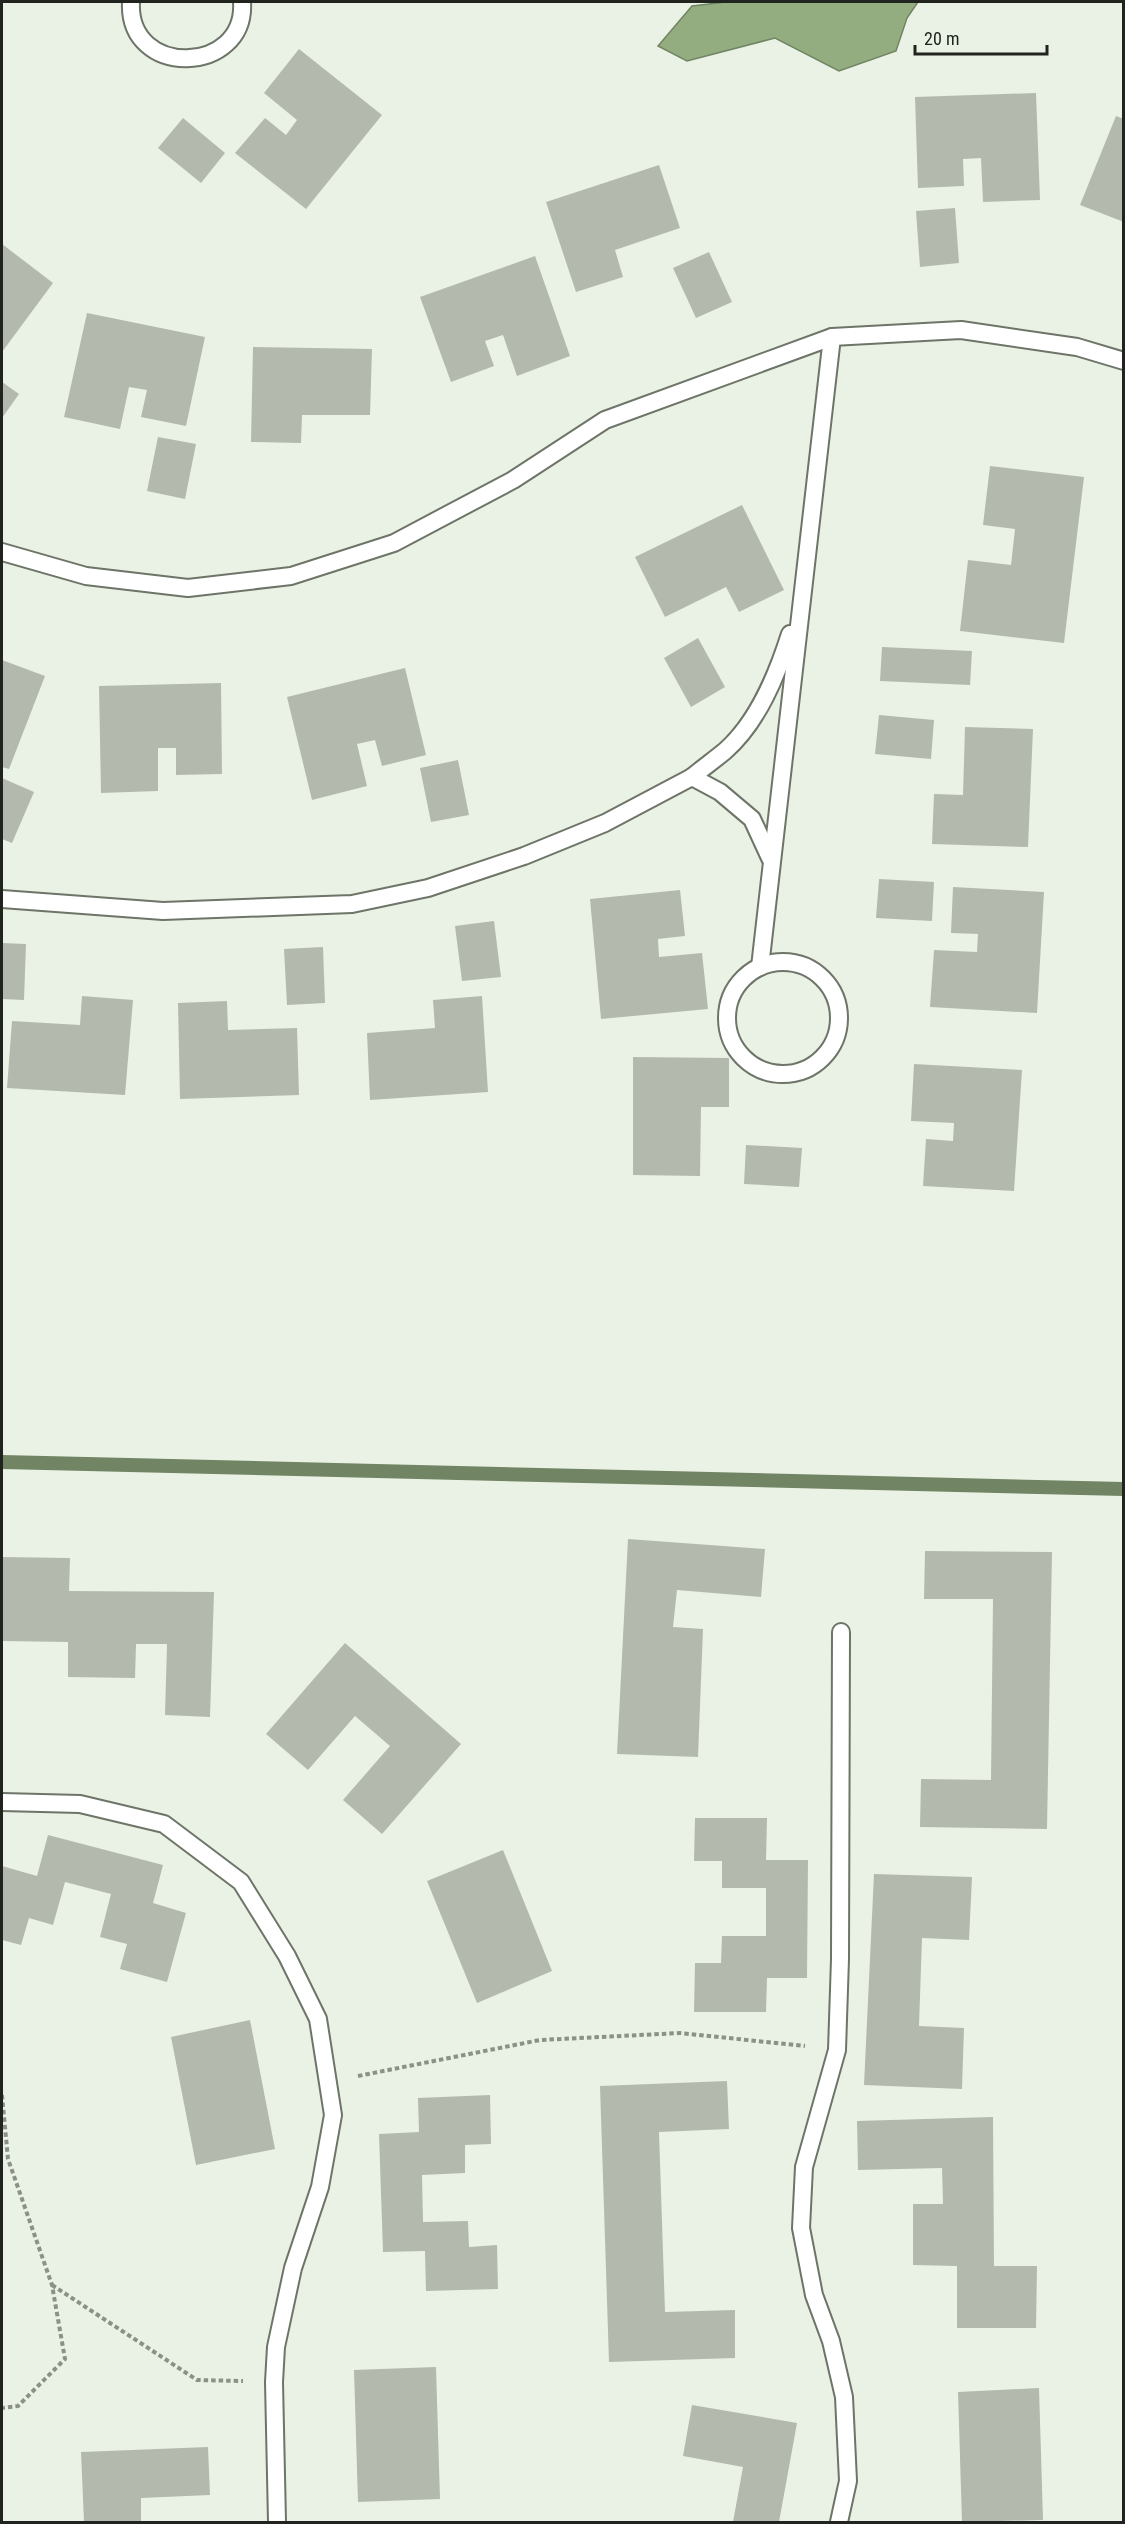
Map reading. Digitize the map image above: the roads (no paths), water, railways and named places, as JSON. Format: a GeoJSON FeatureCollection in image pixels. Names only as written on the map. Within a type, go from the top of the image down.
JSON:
{"type":"FeatureCollection","features":[{"type":"Feature","properties":{"kind":"lane"},"geometry":{"type":"LineString","coordinates":[[131,2],[135,28],[146,42],[160,53],[176,59],[211,54],[227,42],[238,26],[242,2]]}},
{"type":"Feature","properties":{"kind":"lane"},"geometry":{"type":"LineString","coordinates":[[2,552],[86,576],[189,588],[291,576],[393,543],[513,480],[605,420],[832,337],[962,330],[1077,347],[1124,361]]}},
{"type":"Feature","properties":{"kind":"lane"},"geometry":{"type":"LineString","coordinates":[[760,967],[832,337]]}},
{"type":"Feature","properties":{"kind":"lane"},"geometry":{"type":"LineString","coordinates":[[2,899],[162,911],[352,904],[428,888],[524,856],[605,823],[692,777],[727,750],[755,717],[782,659],[802,599]]}},
{"type":"Feature","properties":{"kind":"lane"},"geometry":{"type":"LineString","coordinates":[[692,777],[720,792],[752,819],[771,860]]}},
{"type":"Feature","properties":{"kind":"lane"},"geometry":{"type":"LineString","coordinates":[[779,962],[798,964],[815,972],[829,986],[837,1003],[839,1022],[834,1040],[824,1056],[808,1068],[791,1073],[773,1073],[757,1068],[732,1042],[727,1025],[728,1007],[734,991],[745,977],[760,967],[779,962]]}},
{"type":"Feature","properties":{"kind":"lane"},"geometry":{"type":"LineString","coordinates":[[839,2523],[848,2481],[844,2397],[831,2341],[814,2295],[801,2228],[804,2167],[837,2050],[840,1959],[841,1632]]}},
{"type":"Feature","properties":{"kind":"lane"},"geometry":{"type":"LineString","coordinates":[[2,1802],[80,1804],[164,1824],[241,1882],[287,1956],[318,2019],[333,2115],[320,2187],[293,2268],[276,2347],[274,2382],[277,2523]]}},
{"type":"Feature","properties":{"kind":"waterway"},"geometry":{"type":"LineString","coordinates":[[2,1462],[1124,1489]]}}]}
